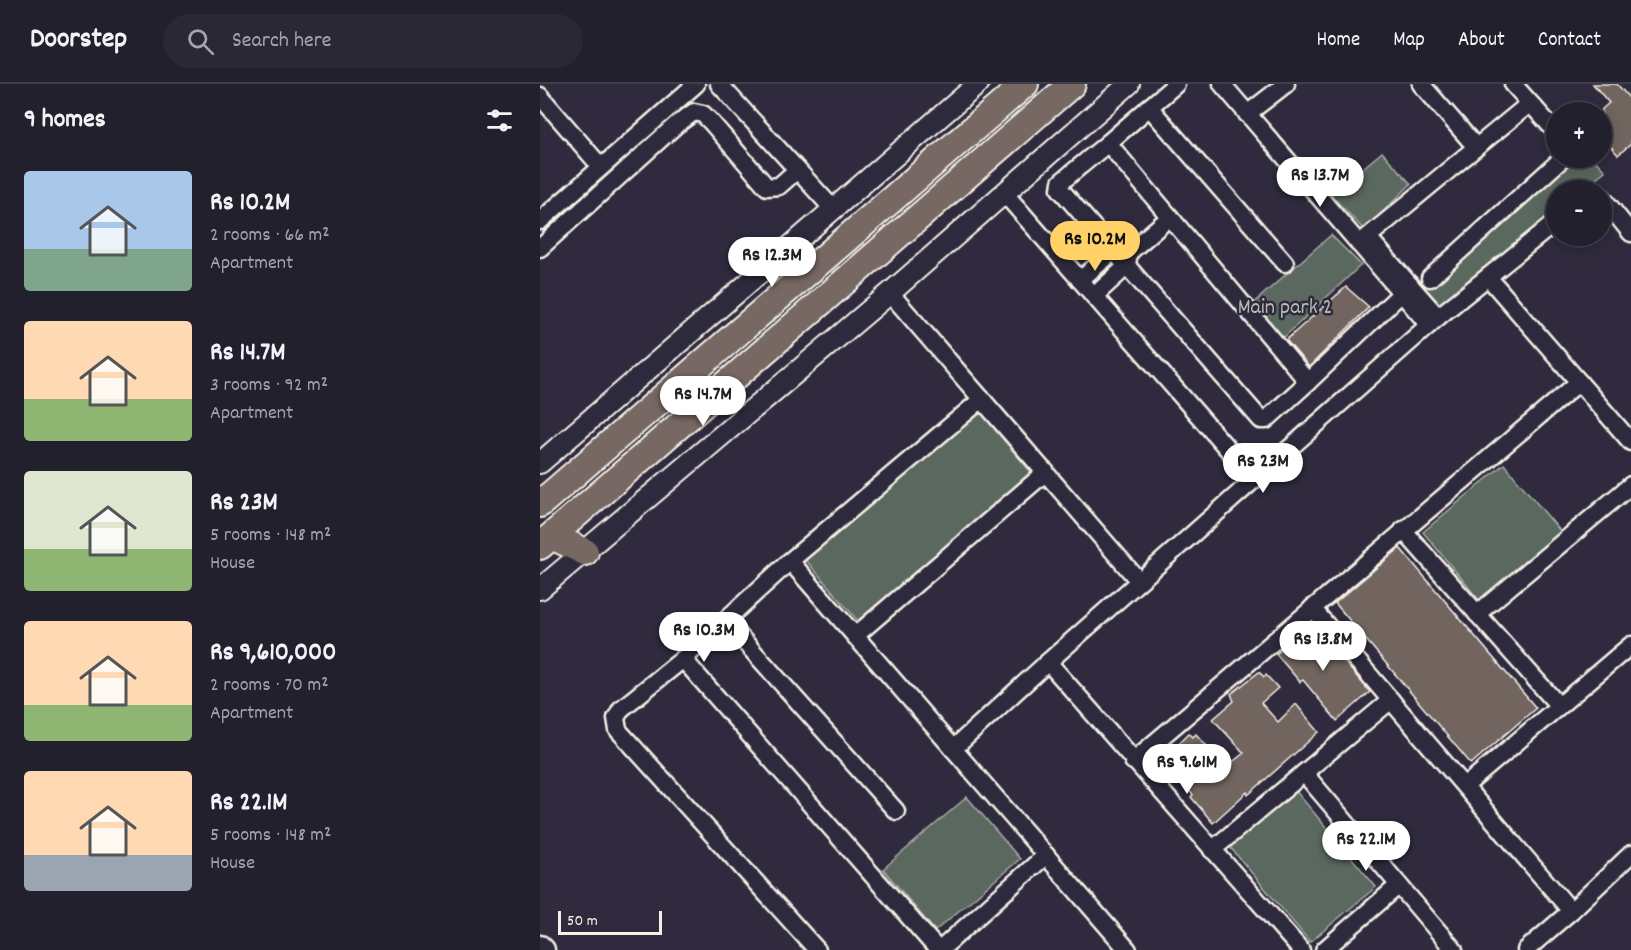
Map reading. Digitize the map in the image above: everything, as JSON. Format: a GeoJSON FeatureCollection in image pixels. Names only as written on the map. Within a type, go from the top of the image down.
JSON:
{"type":"FeatureCollection","features":[{"type":"Feature","properties":{"kind":"main road"},"geometry":{"type":"LineString","coordinates":[[540,504],[1025,84]]}},
{"type":"Feature","properties":{"kind":"main road"},"geometry":{"type":"LineString","coordinates":[[546,541],[1072,84]]}},
{"type":"Feature","properties":{"kind":"main road"},"geometry":{"type":"LineString","coordinates":[[546,541],[585,552]]}},
{"type":"Feature","properties":{"kind":"street"},"geometry":{"type":"LineString","coordinates":[[540,221],[696,84]]}},
{"type":"Feature","properties":{"kind":"street"},"geometry":{"type":"LineString","coordinates":[[719,84],[834,210]]}},
{"type":"Feature","properties":{"kind":"street"},"geometry":{"type":"LineString","coordinates":[[540,462],[978,84]]}},
{"type":"Feature","properties":{"kind":"street"},"geometry":{"type":"LineString","coordinates":[[540,590],[890,293],[1129,84]]}},
{"type":"Feature","properties":{"kind":"street"},"geometry":{"type":"LineString","coordinates":[[1176,84],[1059,186],[1262,421],[1266,420],[1308,382],[1406,289]]}},
{"type":"Feature","properties":{"kind":"street"},"geometry":{"type":"LineString","coordinates":[[1222,84],[1251,110],[1433,321]]}},
{"type":"Feature","properties":{"kind":"street"},"geometry":{"type":"LineString","coordinates":[[1235,84],[1251,110]]}},
{"type":"Feature","properties":{"kind":"street"},"geometry":{"type":"LineString","coordinates":[[1251,110],[1286,84]]}},
{"type":"Feature","properties":{"kind":"street"},"geometry":{"type":"LineString","coordinates":[[1421,84],[1476,147]]}},
{"type":"Feature","properties":{"kind":"street"},"geometry":{"type":"LineString","coordinates":[[1513,84],[1546,122]]}},
{"type":"Feature","properties":{"kind":"street"},"geometry":{"type":"LineString","coordinates":[[540,96],[601,167]]}},
{"type":"Feature","properties":{"kind":"street"},"geometry":{"type":"LineString","coordinates":[[1363,240],[1529,104]]}},
{"type":"Feature","properties":{"kind":"street"},"geometry":{"type":"LineString","coordinates":[[1149,107],[1285,263]]}},
{"type":"Feature","properties":{"kind":"street"},"geometry":{"type":"LineString","coordinates":[[540,248],[676,125],[694,112],[703,114],[711,122],[767,187],[779,186],[797,170]]}},
{"type":"Feature","properties":{"kind":"street"},"geometry":{"type":"LineString","coordinates":[[1108,143],[1308,382]]}},
{"type":"Feature","properties":{"kind":"street"},"geometry":{"type":"LineString","coordinates":[[1430,278],[1552,168]]}},
{"type":"Feature","properties":{"kind":"street"},"geometry":{"type":"LineString","coordinates":[[1005,194],[1254,480]]}},
{"type":"Feature","properties":{"kind":"street"},"geometry":{"type":"LineString","coordinates":[[1612,209],[1631,233]]}},
{"type":"Feature","properties":{"kind":"street"},"geometry":{"type":"LineString","coordinates":[[1080,280],[1122,257],[1170,217]]}},
{"type":"Feature","properties":{"kind":"street"},"geometry":{"type":"LineString","coordinates":[[953,749],[1433,321],[1546,230]]}},
{"type":"Feature","properties":{"kind":"street"},"geometry":{"type":"LineString","coordinates":[[1094,296],[1122,257]]}},
{"type":"Feature","properties":{"kind":"street"},"geometry":{"type":"LineString","coordinates":[[1488,277],[1631,442]]}},
{"type":"Feature","properties":{"kind":"street"},"geometry":{"type":"LineString","coordinates":[[890,293],[1139,581]]}},
{"type":"Feature","properties":{"kind":"street"},"geometry":{"type":"LineString","coordinates":[[1133,761],[1579,382]]}},
{"type":"Feature","properties":{"kind":"street"},"geometry":{"type":"LineString","coordinates":[[817,950],[618,730],[616,718],[621,709],[683,658],[790,561],[982,399]]}},
{"type":"Feature","properties":{"kind":"street"},"geometry":{"type":"LineString","coordinates":[[855,636],[1046,472]]}},
{"type":"Feature","properties":{"kind":"street"},"geometry":{"type":"LineString","coordinates":[[1477,614],[1631,485]]}},
{"type":"Feature","properties":{"kind":"street"},"geometry":{"type":"LineString","coordinates":[[1403,530],[1558,706]]}},
{"type":"Feature","properties":{"kind":"street"},"geometry":{"type":"LineString","coordinates":[[790,561],[1128,950]]}},
{"type":"Feature","properties":{"kind":"street"},"geometry":{"type":"LineString","coordinates":[[1312,608],[1571,911]]}},
{"type":"Feature","properties":{"kind":"street"},"geometry":{"type":"LineString","coordinates":[[726,620],[896,811]]}},
{"type":"Feature","properties":{"kind":"street"},"geometry":{"type":"LineString","coordinates":[[1465,786],[1631,645]]}},
{"type":"Feature","properties":{"kind":"street"},"geometry":{"type":"LineString","coordinates":[[683,658],[939,950],[1046,855]]}},
{"type":"Feature","properties":{"kind":"street"},"geometry":{"type":"LineString","coordinates":[[1048,662],[1301,950]]}},
{"type":"Feature","properties":{"kind":"street"},"geometry":{"type":"LineString","coordinates":[[1212,850],[1391,700]]}},
{"type":"Feature","properties":{"kind":"street"},"geometry":{"type":"LineString","coordinates":[[1304,772],[1454,950]]}},
{"type":"Feature","properties":{"kind":"street"},"geometry":{"type":"LineString","coordinates":[[1526,950],[1631,854]]}},
{"type":"Feature","properties":{"kind":"street"},"geometry":{"type":"LineString","coordinates":[[1324,950],[1399,885]]}},
{"type":"Feature","properties":{"kind":"green space"},"geometry":{"type":"Polygon","coordinates":[[[1382,152],[1411,184],[1364,230],[1331,195],[1382,152]]]}},
{"type":"Feature","properties":{"kind":"green space"},"geometry":{"type":"Polygon","coordinates":[[[1552,168],[1602,168],[1605,171],[1594,180],[1546,180],[1546,220],[1436,311],[1415,287],[1552,168]]]}},
{"type":"Feature","properties":{"kind":"green space","name":"Main park 2"},"geometry":{"type":"Polygon","coordinates":[[[1331,235],[1361,265],[1279,342],[1250,306],[1331,235]]]}},
{"type":"Feature","properties":{"kind":"green space"},"geometry":{"type":"Polygon","coordinates":[[[978,410],[1031,472],[858,621],[805,559],[978,410]]]}},
{"type":"Feature","properties":{"kind":"green space"},"geometry":{"type":"Polygon","coordinates":[[[1504,464],[1561,532],[1480,601],[1423,532],[1504,464]]]}},
{"type":"Feature","properties":{"kind":"green space"},"geometry":{"type":"Polygon","coordinates":[[[1295,790],[1376,887],[1310,942],[1229,846],[1295,790]]]}},
{"type":"Feature","properties":{"kind":"green space"},"geometry":{"type":"Polygon","coordinates":[[[967,797],[1020,859],[935,931],[883,869],[967,797]]]}},
{"type":"Feature","properties":{"kind":"building"},"geometry":{"type":"Polygon","coordinates":[[[1593,84],[1617,84],[1631,100],[1631,144],[1618,155],[1612,148],[1612,102],[1608,102],[1593,84]]]}},
{"type":"Feature","properties":{"kind":"building"},"geometry":{"type":"Polygon","coordinates":[[[1346,287],[1369,307],[1309,367],[1286,340],[1346,287]]]}},
{"type":"Feature","properties":{"kind":"building"},"geometry":{"type":"Polygon","coordinates":[[[1400,548],[1536,708],[1471,764],[1335,603],[1400,548]]]}},
{"type":"Feature","properties":{"kind":"building"},"geometry":{"type":"Polygon","coordinates":[[[1312,624],[1370,692],[1337,721],[1303,680],[1300,682],[1276,654],[1312,624]]]}},
{"type":"Feature","properties":{"kind":"building"},"geometry":{"type":"Polygon","coordinates":[[[1259,672],[1264,677],[1266,675],[1278,688],[1261,703],[1278,722],[1296,704],[1319,732],[1213,823],[1191,797],[1193,795],[1165,764],[1170,759],[1167,755],[1189,733],[1193,737],[1196,734],[1226,767],[1244,753],[1213,719],[1234,701],[1231,694],[1259,672]]]}}]}
